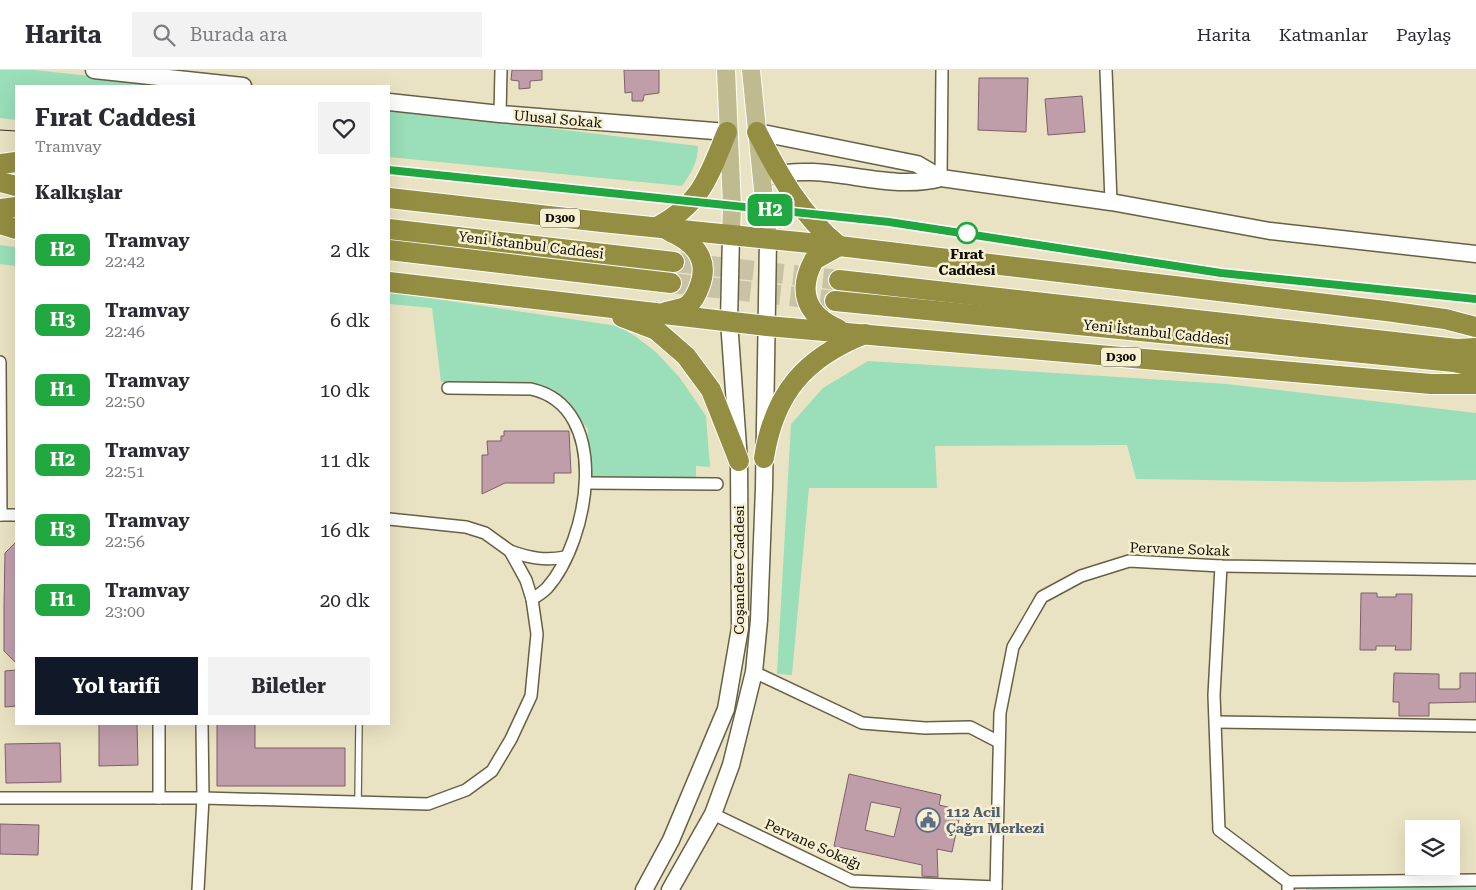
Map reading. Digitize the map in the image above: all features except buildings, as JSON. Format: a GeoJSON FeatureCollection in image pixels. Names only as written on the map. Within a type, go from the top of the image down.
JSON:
{"type":"FeatureCollection","features":[{"type":"Feature","properties":{"kind":"highway"},"geometry":{"type":"LineString","coordinates":[[660,227],[684,210],[697,196],[727,132]]}},
{"type":"Feature","properties":{"kind":"highway"},"geometry":{"type":"LineString","coordinates":[[757,132],[771,176],[811,220],[839,246],[814,260],[807,280],[806,303],[817,317],[844,332]]}},
{"type":"Feature","properties":{"kind":"highway"},"geometry":{"type":"LineString","coordinates":[[0,164],[15,162]]}},
{"type":"Feature","properties":{"kind":"highway"},"geometry":{"type":"LineString","coordinates":[[0,182],[15,186]]}},
{"type":"Feature","properties":{"kind":"highway","name":"D300"},"geometry":{"type":"LineString","coordinates":[[390,198],[839,246],[1445,319],[1476,327]]}},
{"type":"Feature","properties":{"kind":"highway"},"geometry":{"type":"LineString","coordinates":[[0,209],[15,207]]}},
{"type":"Feature","properties":{"kind":"highway"},"geometry":{"type":"LineString","coordinates":[[0,224],[15,229]]}},
{"type":"Feature","properties":{"kind":"highway"},"geometry":{"type":"LineString","coordinates":[[659,313],[688,306],[696,295],[703,271],[702,258],[696,248],[686,238],[660,227]]}},
{"type":"Feature","properties":{"kind":"highway","name":"Yeni İstanbul Caddesi"},"geometry":{"type":"LineString","coordinates":[[390,229],[674,262]]}},
{"type":"Feature","properties":{"kind":"highway","name":"Yeni İstanbul Caddesi"},"geometry":{"type":"LineString","coordinates":[[390,250],[672,283]]}},
{"type":"Feature","properties":{"kind":"highway","name":"Yeni İstanbul Caddesi"},"geometry":{"type":"LineString","coordinates":[[839,280],[1456,348],[1476,348]]}},
{"type":"Feature","properties":{"kind":"highway","name":"D300"},"geometry":{"type":"LineString","coordinates":[[390,282],[767,326],[1431,384],[1476,384]]}},
{"type":"Feature","properties":{"kind":"highway","name":"Yeni İstanbul Caddesi"},"geometry":{"type":"LineString","coordinates":[[835,301],[1454,362],[1476,367]]}},
{"type":"Feature","properties":{"kind":"highway"},"geometry":{"type":"LineString","coordinates":[[592,306],[656,330],[686,356],[711,390],[739,461]]}},
{"type":"Feature","properties":{"kind":"highway"},"geometry":{"type":"LineString","coordinates":[[764,458],[776,408],[792,385],[823,356],[850,340],[865,334]]}},
{"type":"Feature","properties":{"kind":"main road"},"geometry":{"type":"LineString","coordinates":[[726,70],[727,132],[732,200],[731,235]]}},
{"type":"Feature","properties":{"kind":"main road"},"geometry":{"type":"LineString","coordinates":[[752,70],[757,132]]}},
{"type":"Feature","properties":{"kind":"main road"},"geometry":{"type":"LineString","coordinates":[[768,239],[771,176]]}},
{"type":"Feature","properties":{"kind":"street"},"geometry":{"type":"LineString","coordinates":[[94,70],[234,85]]}},
{"type":"Feature","properties":{"kind":"street"},"geometry":{"type":"LineString","coordinates":[[500,114],[501,70]]}},
{"type":"Feature","properties":{"kind":"street"},"geometry":{"type":"LineString","coordinates":[[941,178],[942,70]]}},
{"type":"Feature","properties":{"kind":"street"},"geometry":{"type":"LineString","coordinates":[[1106,70],[1111,202]]}},
{"type":"Feature","properties":{"kind":"street","name":"Ulusal Sokak"},"geometry":{"type":"LineString","coordinates":[[390,102],[500,114],[727,132]]}},
{"type":"Feature","properties":{"kind":"street"},"geometry":{"type":"LineString","coordinates":[[757,132],[917,164],[941,178]]}},
{"type":"Feature","properties":{"kind":"street"},"geometry":{"type":"LineString","coordinates":[[771,176],[823,173],[914,182],[941,178],[1111,202],[1270,231],[1476,254]]}},
{"type":"Feature","properties":{"kind":"street","name":"Coşandere Caddesi"},"geometry":{"type":"LineString","coordinates":[[644,890],[672,840],[726,709],[740,628],[739,461],[729,321],[731,235]]}},
{"type":"Feature","properties":{"kind":"street","name":"Coşandere Caddesi"},"geometry":{"type":"LineString","coordinates":[[670,890],[713,814],[731,765],[754,672],[759,620],[768,239]]}},
{"type":"Feature","properties":{"kind":"street"},"geometry":{"type":"LineString","coordinates":[[0,362],[1,515],[15,515]]}},
{"type":"Feature","properties":{"kind":"street"},"geometry":{"type":"LineString","coordinates":[[448,388],[531,389],[544,392],[563,405],[576,424],[582,440],[586,483],[583,509],[574,540],[565,557],[546,589],[532,599]]}},
{"type":"Feature","properties":{"kind":"street"},"geometry":{"type":"LineString","coordinates":[[586,483],[717,484]]}},
{"type":"Feature","properties":{"kind":"street"},"geometry":{"type":"LineString","coordinates":[[390,519],[466,527],[485,533],[510,551],[529,558],[548,560],[565,557]]}},
{"type":"Feature","properties":{"kind":"street"},"geometry":{"type":"LineString","coordinates":[[0,798],[203,798],[428,804],[466,790],[492,771],[512,739],[531,696],[537,634],[532,599],[526,580],[510,551]]}},
{"type":"Feature","properties":{"kind":"street","name":"Pervane Sokak"},"geometry":{"type":"LineString","coordinates":[[996,889],[997,741],[1000,714],[1013,647],[1042,597],[1080,576],[1129,560],[1221,566],[1476,570]]}},
{"type":"Feature","properties":{"kind":"street"},"geometry":{"type":"LineString","coordinates":[[1221,566],[1214,695],[1218,830],[1288,886],[1476,880]]}},
{"type":"Feature","properties":{"kind":"street"},"geometry":{"type":"LineString","coordinates":[[754,672],[862,723],[925,728],[970,727],[997,741]]}},
{"type":"Feature","properties":{"kind":"street"},"geometry":{"type":"LineString","coordinates":[[1216,722],[1476,726]]}},
{"type":"Feature","properties":{"kind":"street"},"geometry":{"type":"LineString","coordinates":[[159,725],[159,798]]}},
{"type":"Feature","properties":{"kind":"street"},"geometry":{"type":"LineString","coordinates":[[198,890],[203,798],[202,725]]}},
{"type":"Feature","properties":{"kind":"street","name":"Pervane Sokağı"},"geometry":{"type":"LineString","coordinates":[[713,814],[852,881],[996,889]]}},
{"type":"Feature","properties":{"kind":"lane"},"geometry":{"type":"LineString","coordinates":[[358,802],[359,725]]}},
{"type":"Feature","properties":{"kind":"green space"},"geometry":{"type":"Polygon","coordinates":[[[0,70],[34,70],[174,85],[15,85],[15,120],[0,118],[0,70]]]}},
{"type":"Feature","properties":{"kind":"green space"},"geometry":{"type":"Polygon","coordinates":[[[390,109],[698,146],[697,157],[693,167],[682,186],[390,157],[390,109]]]}},
{"type":"Feature","properties":{"kind":"green space"},"geometry":{"type":"Polygon","coordinates":[[[0,245],[15,247],[15,266],[0,264],[0,245]]]}},
{"type":"Feature","properties":{"kind":"green space"},"geometry":{"type":"Polygon","coordinates":[[[390,292],[618,326],[657,353],[680,378],[706,416],[710,467],[696,466],[696,481],[586,480],[588,429],[555,390],[534,386],[441,382],[432,308],[390,304],[390,292]]]}},
{"type":"Feature","properties":{"kind":"green space"},"geometry":{"type":"Polygon","coordinates":[[[868,361],[1227,384],[1476,413],[1476,480],[1344,482],[1136,479],[1127,445],[935,446],[937,488],[809,488],[792,675],[777,674],[791,424],[823,388],[868,361]]]}},
{"type":"Feature","properties":{"kind":"green space"},"geometry":{"type":"Polygon","coordinates":[[[1306,886],[1476,886],[1476,890],[1306,890],[1306,886]]]}},
{"type":"Feature","properties":{"kind":"tunnel"},"geometry":{"type":"LineString","coordinates":[[674,262],[839,280]]}},
{"type":"Feature","properties":{"kind":"tunnel"},"geometry":{"type":"LineString","coordinates":[[671,283],[835,301]]}},
{"type":"Feature","properties":{"kind":"tram line"},"geometry":{"type":"LineString","coordinates":[[0,130],[15,131]]}},
{"type":"Feature","properties":{"kind":"tram line"},"geometry":{"type":"LineString","coordinates":[[390,170],[889,222],[1221,273],[1476,299]]}},
{"type":"Feature","properties":{"kind":"tram line","name":"H2"},"geometry":{"type":"LineString","coordinates":[[390,170],[889,222],[1221,273],[1476,299]]}},
{"type":"Feature","properties":{"kind":"place","name":"Fırat Caddesi"},"geometry":{"type":"Point","coordinates":[967,233]}},
{"type":"Feature","properties":{"kind":"place","name":"112 Acil Çağrı Merkezi"},"geometry":{"type":"Point","coordinates":[928,820]}}]}
